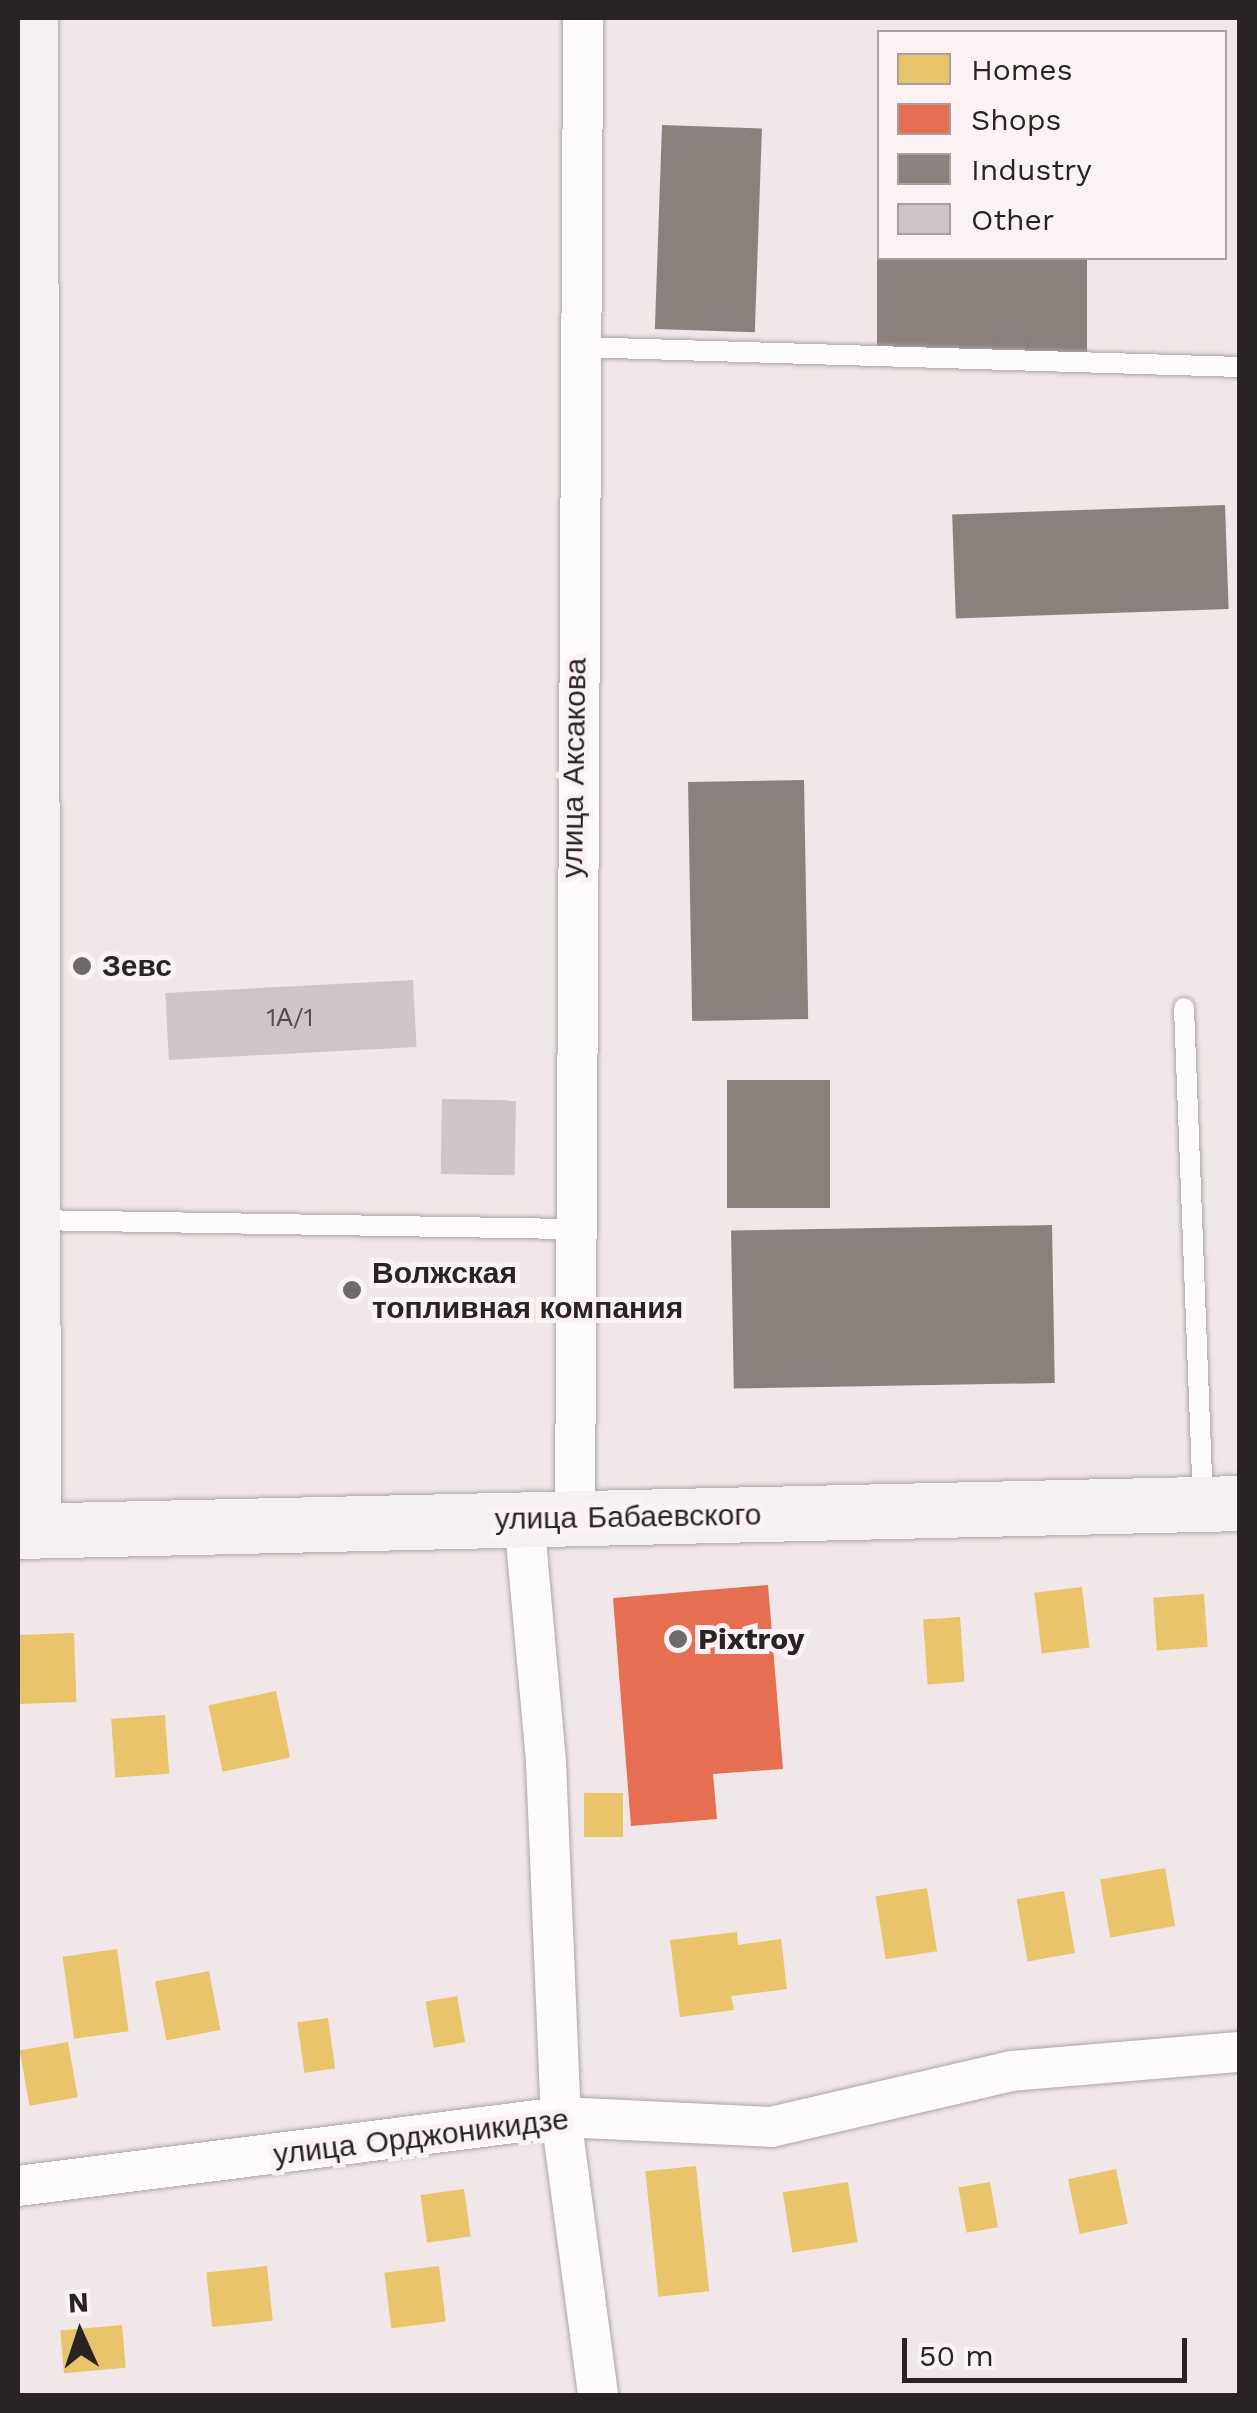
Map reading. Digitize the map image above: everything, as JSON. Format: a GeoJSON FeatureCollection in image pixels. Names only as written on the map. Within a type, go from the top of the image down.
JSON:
{"type":"FeatureCollection","features":[{"type":"Feature","properties":{"kind":"main road"},"geometry":{"type":"LineString","coordinates":[[25,1530],[30,1220],[30,18]]}},
{"type":"Feature","properties":{"kind":"main road","name":"улица Бабаевского"},"geometry":{"type":"LineString","coordinates":[[25,1530],[1221,1504]]}},
{"type":"Feature","properties":{"kind":"street","name":"улица Аксакова"},"geometry":{"type":"LineString","coordinates":[[583,18],[570,1230],[549,1519],[546,1763],[562,2117],[598,2396]]}},
{"type":"Feature","properties":{"kind":"street","name":"улица Орджоникидзе"},"geometry":{"type":"LineString","coordinates":[[18,2186],[562,2117],[771,2128],[1012,2071],[1240,2052]]}},
{"type":"Feature","properties":{"kind":"lane"},"geometry":{"type":"LineString","coordinates":[[578,346],[1240,367]]}},
{"type":"Feature","properties":{"kind":"lane"},"geometry":{"type":"LineString","coordinates":[[1184,1008],[1221,1504]]}},
{"type":"Feature","properties":{"kind":"lane"},"geometry":{"type":"LineString","coordinates":[[30,1220],[570,1230]]}},
{"type":"Feature","properties":{"kind":"building: Homes"},"geometry":{"type":"Polygon","coordinates":[[[1082,1587],[1089,1648],[1042,1653],[1034,1593],[1082,1587]]]}},
{"type":"Feature","properties":{"kind":"building: Homes"},"geometry":{"type":"Polygon","coordinates":[[[1204,1594],[1208,1647],[1157,1650],[1153,1598],[1204,1594]]]}},
{"type":"Feature","properties":{"kind":"building: Homes"},"geometry":{"type":"Polygon","coordinates":[[[960,1617],[965,1682],[928,1684],[923,1620],[960,1617]]]}},
{"type":"Feature","properties":{"kind":"building: Homes"},"geometry":{"type":"Polygon","coordinates":[[[74,1633],[76,1702],[20,1704],[18,1635],[74,1633]]]}},
{"type":"Feature","properties":{"kind":"building: Homes"},"geometry":{"type":"Polygon","coordinates":[[[276,1691],[290,1758],[223,1772],[209,1705],[276,1691]]]}},
{"type":"Feature","properties":{"kind":"building: Homes"},"geometry":{"type":"Polygon","coordinates":[[[165,1715],[169,1774],[115,1778],[111,1719],[165,1715]]]}},
{"type":"Feature","properties":{"kind":"building: Homes"},"geometry":{"type":"Polygon","coordinates":[[[584,1793],[623,1793],[623,1837],[584,1837],[584,1793]]]}},
{"type":"Feature","properties":{"kind":"building: Homes"},"geometry":{"type":"Polygon","coordinates":[[[1165,1868],[1175,1926],[1110,1938],[1100,1879],[1165,1868]]]}},
{"type":"Feature","properties":{"kind":"building: Homes"},"geometry":{"type":"Polygon","coordinates":[[[927,1888],[937,1951],[886,1959],[876,1896],[927,1888]]]}},
{"type":"Feature","properties":{"kind":"building: Homes"},"geometry":{"type":"Polygon","coordinates":[[[1064,1891],[1075,1953],[1028,1961],[1017,1899],[1064,1891]]]}},
{"type":"Feature","properties":{"kind":"building: Homes"},"geometry":{"type":"Polygon","coordinates":[[[737,1932],[738,1945],[781,1939],[787,1989],[731,1996],[734,2010],[680,2017],[670,1940],[737,1932]]]}},
{"type":"Feature","properties":{"kind":"building: Homes"},"geometry":{"type":"Polygon","coordinates":[[[117,1949],[129,2031],[74,2039],[63,1957],[117,1949]]]}},
{"type":"Feature","properties":{"kind":"building: Homes"},"geometry":{"type":"Polygon","coordinates":[[[209,1971],[220,2030],[166,2040],[155,1981],[209,1971]]]}},
{"type":"Feature","properties":{"kind":"building: Homes"},"geometry":{"type":"Polygon","coordinates":[[[457,1996],[465,2042],[434,2048],[425,2002],[457,1996]]]}},
{"type":"Feature","properties":{"kind":"building: Homes"},"geometry":{"type":"Polygon","coordinates":[[[328,2018],[335,2069],[304,2073],[297,2022],[328,2018]]]}},
{"type":"Feature","properties":{"kind":"building: Homes"},"geometry":{"type":"Polygon","coordinates":[[[68,2042],[78,2097],[29,2106],[20,2051],[68,2042]]]}},
{"type":"Feature","properties":{"kind":"building: Homes"},"geometry":{"type":"Polygon","coordinates":[[[696,2166],[709,2291],[658,2297],[645,2171],[696,2166]]]}},
{"type":"Feature","properties":{"kind":"building: Homes"},"geometry":{"type":"Polygon","coordinates":[[[1116,2169],[1128,2224],[1080,2234],[1068,2179],[1116,2169]]]}},
{"type":"Feature","properties":{"kind":"building: Homes"},"geometry":{"type":"Polygon","coordinates":[[[848,2182],[858,2242],[792,2253],[783,2192],[848,2182]]]}},
{"type":"Feature","properties":{"kind":"building: Homes"},"geometry":{"type":"Polygon","coordinates":[[[990,2182],[998,2227],[966,2233],[958,2188],[990,2182]]]}},
{"type":"Feature","properties":{"kind":"building: Homes"},"geometry":{"type":"Polygon","coordinates":[[[464,2189],[471,2237],[427,2243],[420,2195],[464,2189]]]}},
{"type":"Feature","properties":{"kind":"building: Homes"},"geometry":{"type":"Polygon","coordinates":[[[267,2266],[273,2321],[212,2327],[206,2272],[267,2266]]]}},
{"type":"Feature","properties":{"kind":"building: Homes"},"geometry":{"type":"Polygon","coordinates":[[[439,2266],[446,2322],[391,2328],[384,2273],[439,2266]]]}},
{"type":"Feature","properties":{"kind":"building: Homes"},"geometry":{"type":"Polygon","coordinates":[[[122,2325],[126,2368],[64,2373],[60,2330],[122,2325]]]}},
{"type":"Feature","properties":{"kind":"building: Shops"},"geometry":{"type":"Polygon","coordinates":[[[768,1585],[783,1769],[713,1774],[717,1819],[631,1826],[613,1598],[768,1585]]]}},
{"type":"Feature","properties":{"kind":"building: Industry"},"geometry":{"type":"Polygon","coordinates":[[[662,125],[762,128],[755,332],[655,329],[662,125]]]}},
{"type":"Feature","properties":{"kind":"building: Industry"},"geometry":{"type":"Polygon","coordinates":[[[877,260],[1087,260],[1087,355],[877,355],[877,260]]]}},
{"type":"Feature","properties":{"kind":"building: Industry"},"geometry":{"type":"Polygon","coordinates":[[[1225,505],[1229,609],[956,618],[952,515],[1225,505]]]}},
{"type":"Feature","properties":{"kind":"building: Industry"},"geometry":{"type":"Polygon","coordinates":[[[804,780],[808,1019],[692,1021],[688,782],[804,780]]]}},
{"type":"Feature","properties":{"kind":"building: Industry"},"geometry":{"type":"Polygon","coordinates":[[[727,1080],[830,1080],[830,1208],[727,1208],[727,1080]]]}},
{"type":"Feature","properties":{"kind":"building: Industry"},"geometry":{"type":"Polygon","coordinates":[[[1052,1225],[1055,1383],[734,1389],[731,1231],[1052,1225]]]}},
{"type":"Feature","properties":{"kind":"building: Other"},"geometry":{"type":"Polygon","coordinates":[[[413,980],[417,1047],[169,1060],[165,993],[413,980]]]}},
{"type":"Feature","properties":{"kind":"building: Other"},"geometry":{"type":"Polygon","coordinates":[[[442,1099],[516,1100],[515,1175],[441,1174],[442,1099]]]}},
{"type":"Feature","properties":{"kind":"place","name":"Зевс"},"geometry":{"type":"Point","coordinates":[82,966]}},
{"type":"Feature","properties":{"kind":"place","name":"Волжская топливная компания"},"geometry":{"type":"Point","coordinates":[352,1290]}},
{"type":"Feature","properties":{"kind":"place","name":"Pixtroy"},"geometry":{"type":"Point","coordinates":[678,1639]}}]}
